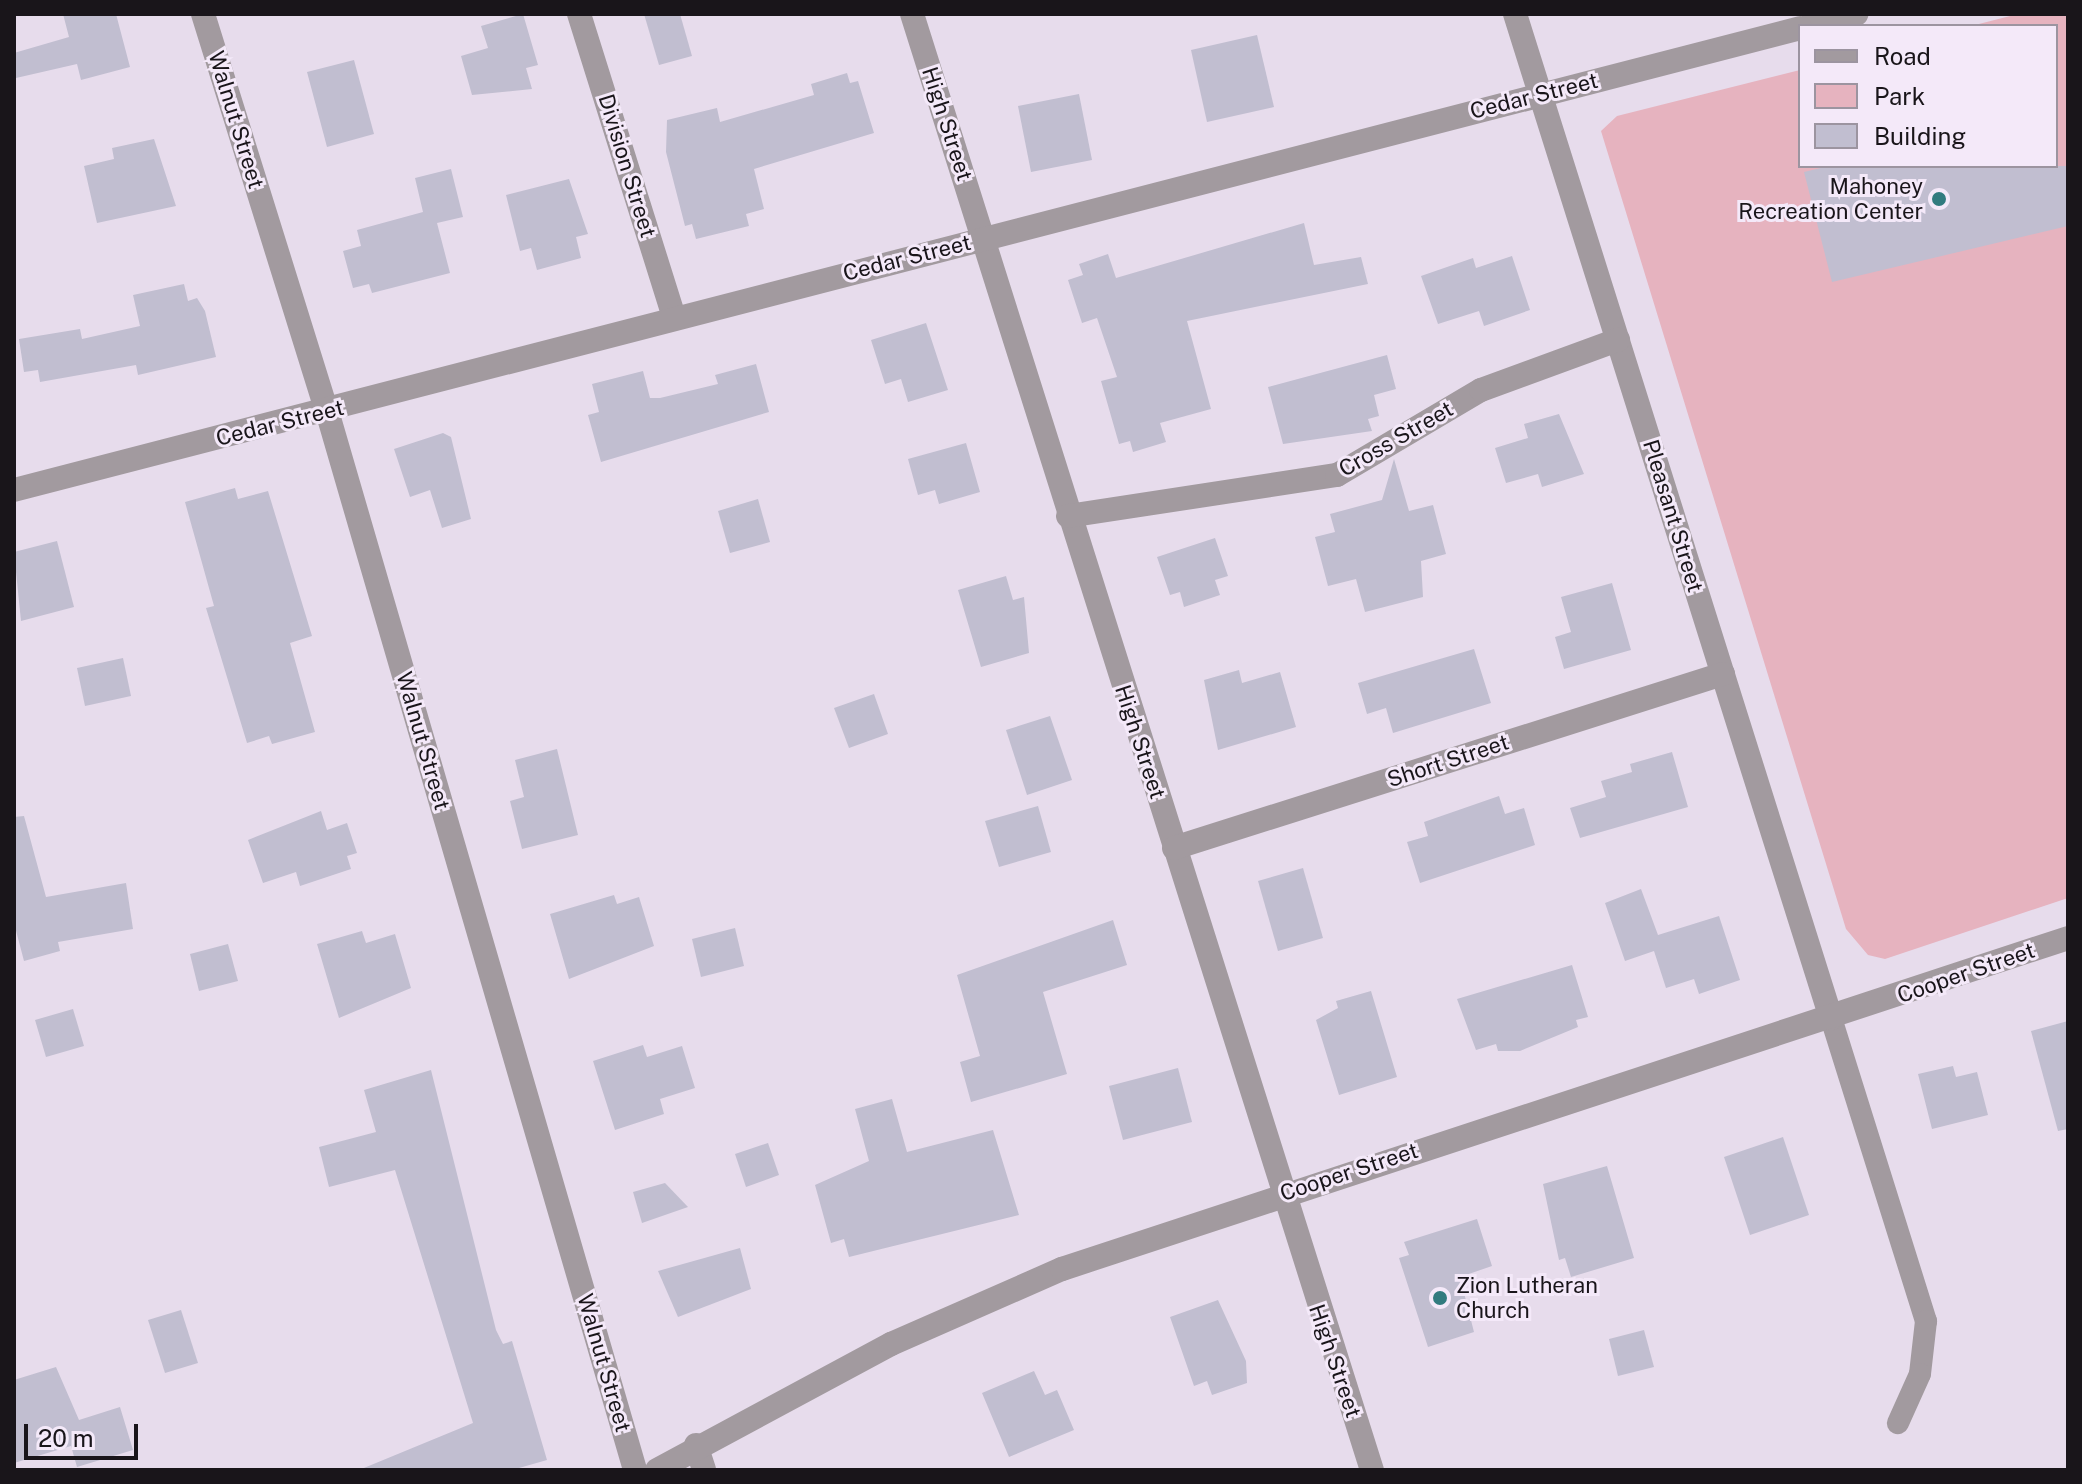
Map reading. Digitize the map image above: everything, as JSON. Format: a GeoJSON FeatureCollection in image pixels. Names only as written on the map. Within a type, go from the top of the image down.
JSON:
{"type":"FeatureCollection","features":[{"type":"Feature","properties":{"kind":"street","name":"Walnut Street"},"geometry":{"type":"LineString","coordinates":[[203,14],[327,411],[635,1470]]}},
{"type":"Feature","properties":{"kind":"street","name":"Division Street"},"geometry":{"type":"LineString","coordinates":[[579,14],[674,318]]}},
{"type":"Feature","properties":{"kind":"street","name":"High Street"},"geometry":{"type":"LineString","coordinates":[[912,14],[1174,848],[1279,1195],[1372,1470]]}},
{"type":"Feature","properties":{"kind":"street","name":"Pleasant Street"},"geometry":{"type":"LineString","coordinates":[[1515,14],[1831,1018]]}},
{"type":"Feature","properties":{"kind":"street"},"geometry":{"type":"LineString","coordinates":[[1817,24],[1856,14]]}},
{"type":"Feature","properties":{"kind":"street","name":"Cedar Street"},"geometry":{"type":"LineString","coordinates":[[14,490],[1798,29]]}},
{"type":"Feature","properties":{"kind":"street","name":"Cross Street"},"geometry":{"type":"LineString","coordinates":[[1068,516],[1337,475],[1481,390],[1618,340]]}},
{"type":"Feature","properties":{"kind":"street","name":"Short Street"},"geometry":{"type":"LineString","coordinates":[[1174,848],[1723,674]]}},
{"type":"Feature","properties":{"kind":"street","name":"Cooper Street"},"geometry":{"type":"LineString","coordinates":[[657,1470],[696,1445],[891,1344],[1062,1269],[1279,1195],[1831,1018],[2068,938]]}},
{"type":"Feature","properties":{"kind":"street"},"geometry":{"type":"LineString","coordinates":[[696,1445],[704,1470]]}},
{"type":"Feature","properties":{"kind":"lane"},"geometry":{"type":"LineString","coordinates":[[1831,1018],[1926,1321],[1920,1374],[1898,1423]]}},
{"type":"Feature","properties":{"kind":"green space"},"geometry":{"type":"Polygon","coordinates":[[[2018,14],[2068,14],[2068,898],[1885,959],[1868,955],[1846,929],[1601,131],[1617,116],[1798,71],[1798,168],[2058,168],[2058,24],[1979,24],[2018,14]]]}},
{"type":"Feature","properties":{"kind":"building"},"geometry":{"type":"Polygon","coordinates":[[[63,14],[116,14],[130,67],[81,80],[77,64],[16,78],[14,53],[69,37],[63,14]]]}},
{"type":"Feature","properties":{"kind":"building"},"geometry":{"type":"Polygon","coordinates":[[[523,14],[538,65],[526,68],[532,89],[472,95],[461,56],[488,48],[481,26],[523,14]]]}},
{"type":"Feature","properties":{"kind":"building"},"geometry":{"type":"Polygon","coordinates":[[[644,14],[680,14],[692,56],[659,65],[644,14]]]}},
{"type":"Feature","properties":{"kind":"building"},"geometry":{"type":"Polygon","coordinates":[[[1257,35],[1274,107],[1207,122],[1191,50],[1257,35]]]}},
{"type":"Feature","properties":{"kind":"building"},"geometry":{"type":"Polygon","coordinates":[[[354,60],[374,134],[327,147],[307,72],[354,60]]]}},
{"type":"Feature","properties":{"kind":"building"},"geometry":{"type":"Polygon","coordinates":[[[847,73],[850,83],[858,81],[874,133],[754,169],[764,209],[746,214],[749,226],[696,239],[692,224],[685,226],[666,152],[667,120],[717,108],[720,122],[814,95],[811,84],[847,73]]]}},
{"type":"Feature","properties":{"kind":"building"},"geometry":{"type":"Polygon","coordinates":[[[1079,94],[1092,160],[1031,172],[1018,106],[1079,94]]]}},
{"type":"Feature","properties":{"kind":"building"},"geometry":{"type":"Polygon","coordinates":[[[154,139],[176,206],[97,223],[84,166],[114,159],[112,148],[154,139]]]}},
{"type":"Feature","properties":{"kind":"building","name":"Mahoney Recreation Center"},"geometry":{"type":"Polygon","coordinates":[[[2068,166],[2068,226],[1832,282],[1804,172],[1821,168],[2068,166]]]}},
{"type":"Feature","properties":{"kind":"building"},"geometry":{"type":"Polygon","coordinates":[[[451,169],[463,217],[437,223],[450,273],[372,293],[369,284],[353,288],[343,251],[361,246],[357,230],[423,212],[415,178],[451,169]]]}},
{"type":"Feature","properties":{"kind":"building"},"geometry":{"type":"Polygon","coordinates":[[[569,179],[588,234],[576,237],[581,258],[537,270],[531,248],[520,251],[506,195],[569,179]]]}},
{"type":"Feature","properties":{"kind":"building"},"geometry":{"type":"Polygon","coordinates":[[[1304,223],[1314,265],[1361,257],[1368,284],[1187,321],[1211,409],[1160,423],[1166,442],[1133,452],[1130,441],[1119,444],[1101,381],[1117,377],[1097,318],[1082,323],[1068,280],[1083,275],[1079,264],[1108,254],[1116,278],[1304,223]]]}},
{"type":"Feature","properties":{"kind":"building"},"geometry":{"type":"Polygon","coordinates":[[[1512,256],[1530,310],[1484,326],[1479,311],[1438,324],[1421,276],[1473,258],[1476,268],[1512,256]]]}},
{"type":"Feature","properties":{"kind":"building"},"geometry":{"type":"Polygon","coordinates":[[[184,284],[188,301],[197,298],[205,311],[216,357],[138,375],[136,365],[40,382],[38,370],[24,372],[19,339],[80,329],[82,339],[140,326],[133,295],[184,284]]]}},
{"type":"Feature","properties":{"kind":"building"},"geometry":{"type":"Polygon","coordinates":[[[926,323],[948,390],[908,402],[901,379],[885,384],[871,340],[926,323]]]}},
{"type":"Feature","properties":{"kind":"building"},"geometry":{"type":"Polygon","coordinates":[[[1387,355],[1396,389],[1374,395],[1379,416],[1368,419],[1372,431],[1283,444],[1268,387],[1387,355]]]}},
{"type":"Feature","properties":{"kind":"building"},"geometry":{"type":"Polygon","coordinates":[[[756,364],[769,412],[601,462],[588,415],[599,412],[592,384],[643,371],[650,398],[660,398],[718,384],[715,375],[756,364]]]}},
{"type":"Feature","properties":{"kind":"building"},"geometry":{"type":"Polygon","coordinates":[[[1559,414],[1584,474],[1542,487],[1538,474],[1506,483],[1495,448],[1528,438],[1524,424],[1559,414]]]}},
{"type":"Feature","properties":{"kind":"building"},"geometry":{"type":"Polygon","coordinates":[[[443,433],[451,437],[471,519],[442,528],[430,490],[410,497],[394,449],[443,433]]]}},
{"type":"Feature","properties":{"kind":"building"},"geometry":{"type":"Polygon","coordinates":[[[966,443],[980,492],[939,504],[935,490],[918,495],[908,459],[966,443]]]}},
{"type":"Feature","properties":{"kind":"building"},"geometry":{"type":"Polygon","coordinates":[[[1394,459],[1409,511],[1433,505],[1446,554],[1421,561],[1423,597],[1365,612],[1356,579],[1328,586],[1315,537],[1335,532],[1330,514],[1382,500],[1394,459]]]}},
{"type":"Feature","properties":{"kind":"building"},"geometry":{"type":"Polygon","coordinates":[[[235,488],[238,499],[268,491],[312,636],[290,643],[315,732],[272,744],[269,736],[247,743],[206,608],[214,606],[185,502],[235,488]]]}},
{"type":"Feature","properties":{"kind":"building"},"geometry":{"type":"Polygon","coordinates":[[[758,499],[770,542],[730,553],[718,511],[758,499]]]}},
{"type":"Feature","properties":{"kind":"building"},"geometry":{"type":"Polygon","coordinates":[[[1215,538],[1228,576],[1215,580],[1220,595],[1184,607],[1180,592],[1170,595],[1157,557],[1215,538]]]}},
{"type":"Feature","properties":{"kind":"building"},"geometry":{"type":"Polygon","coordinates":[[[57,541],[74,607],[21,621],[14,552],[57,541]]]}},
{"type":"Feature","properties":{"kind":"building"},"geometry":{"type":"Polygon","coordinates":[[[1006,576],[1013,600],[1024,597],[1029,653],[981,667],[958,590],[1006,576]]]}},
{"type":"Feature","properties":{"kind":"building"},"geometry":{"type":"Polygon","coordinates":[[[1612,583],[1631,650],[1564,669],[1555,637],[1571,632],[1561,597],[1612,583]]]}},
{"type":"Feature","properties":{"kind":"building"},"geometry":{"type":"Polygon","coordinates":[[[1474,649],[1491,703],[1393,733],[1386,708],[1367,714],[1358,683],[1474,649]]]}},
{"type":"Feature","properties":{"kind":"building"},"geometry":{"type":"Polygon","coordinates":[[[123,658],[131,696],[85,706],[77,668],[123,658]]]}},
{"type":"Feature","properties":{"kind":"building"},"geometry":{"type":"Polygon","coordinates":[[[1239,670],[1242,683],[1280,672],[1296,727],[1218,750],[1204,680],[1239,670]]]}},
{"type":"Feature","properties":{"kind":"building"},"geometry":{"type":"Polygon","coordinates":[[[874,694],[888,734],[849,748],[834,708],[874,694]]]}},
{"type":"Feature","properties":{"kind":"building"},"geometry":{"type":"Polygon","coordinates":[[[1050,716],[1072,780],[1027,795],[1006,730],[1050,716]]]}},
{"type":"Feature","properties":{"kind":"building"},"geometry":{"type":"Polygon","coordinates":[[[557,749],[578,835],[522,849],[510,801],[524,797],[515,760],[557,749]]]}},
{"type":"Feature","properties":{"kind":"building"},"geometry":{"type":"Polygon","coordinates":[[[1672,752],[1688,807],[1580,838],[1570,808],[1606,797],[1601,781],[1632,772],[1630,764],[1672,752]]]}},
{"type":"Feature","properties":{"kind":"building"},"geometry":{"type":"Polygon","coordinates":[[[1499,796],[1505,814],[1524,808],[1535,845],[1420,883],[1407,842],[1428,836],[1424,822],[1499,796]]]}},
{"type":"Feature","properties":{"kind":"building"},"geometry":{"type":"Polygon","coordinates":[[[1038,806],[1051,852],[999,867],[985,821],[1038,806]]]}},
{"type":"Feature","properties":{"kind":"building"},"geometry":{"type":"Polygon","coordinates":[[[321,811],[327,830],[347,823],[357,853],[347,856],[351,869],[300,886],[296,872],[263,883],[248,840],[321,811]]]}},
{"type":"Feature","properties":{"kind":"building"},"geometry":{"type":"Polygon","coordinates":[[[24,816],[46,897],[126,883],[133,929],[58,942],[60,951],[24,961],[14,923],[14,817],[24,816]]]}},
{"type":"Feature","properties":{"kind":"building"},"geometry":{"type":"Polygon","coordinates":[[[1303,868],[1323,938],[1278,951],[1258,881],[1303,868]]]}},
{"type":"Feature","properties":{"kind":"building"},"geometry":{"type":"Polygon","coordinates":[[[1641,889],[1658,935],[1719,916],[1740,980],[1699,994],[1694,979],[1666,988],[1654,951],[1625,961],[1605,903],[1641,889]]]}},
{"type":"Feature","properties":{"kind":"building"},"geometry":{"type":"Polygon","coordinates":[[[614,895],[617,904],[639,897],[654,946],[569,979],[550,914],[614,895]]]}},
{"type":"Feature","properties":{"kind":"building"},"geometry":{"type":"Polygon","coordinates":[[[1113,920],[1127,965],[1043,992],[1067,1074],[971,1102],[960,1062],[980,1056],[957,975],[1113,920]]]}},
{"type":"Feature","properties":{"kind":"building"},"geometry":{"type":"Polygon","coordinates":[[[735,928],[744,966],[701,977],[692,939],[735,928]]]}},
{"type":"Feature","properties":{"kind":"building"},"geometry":{"type":"Polygon","coordinates":[[[362,931],[366,943],[395,934],[411,988],[339,1018],[317,944],[362,931]]]}},
{"type":"Feature","properties":{"kind":"building"},"geometry":{"type":"Polygon","coordinates":[[[228,944],[238,981],[199,991],[190,954],[228,944]]]}},
{"type":"Feature","properties":{"kind":"building"},"geometry":{"type":"Polygon","coordinates":[[[1572,965],[1588,1017],[1576,1020],[1578,1027],[1520,1051],[1498,1051],[1496,1044],[1476,1050],[1457,999],[1572,965]]]}},
{"type":"Feature","properties":{"kind":"building"},"geometry":{"type":"Polygon","coordinates":[[[1371,991],[1397,1077],[1339,1095],[1316,1020],[1338,1008],[1336,1001],[1371,991]]]}},
{"type":"Feature","properties":{"kind":"building"},"geometry":{"type":"Polygon","coordinates":[[[73,1009],[84,1046],[46,1057],[35,1020],[73,1009]]]}},
{"type":"Feature","properties":{"kind":"building"},"geometry":{"type":"Polygon","coordinates":[[[2068,1021],[2068,1129],[2058,1131],[2031,1031],[2068,1021]]]}},
{"type":"Feature","properties":{"kind":"building"},"geometry":{"type":"Polygon","coordinates":[[[643,1045],[647,1057],[682,1046],[695,1088],[660,1099],[664,1114],[615,1130],[593,1061],[643,1045]]]}},
{"type":"Feature","properties":{"kind":"building"},"geometry":{"type":"Polygon","coordinates":[[[1953,1066],[1956,1077],[1977,1072],[1988,1115],[1932,1129],[1918,1074],[1953,1066]]]}},
{"type":"Feature","properties":{"kind":"building"},"geometry":{"type":"Polygon","coordinates":[[[1178,1068],[1192,1122],[1123,1140],[1109,1086],[1178,1068]]]}},
{"type":"Feature","properties":{"kind":"building"},"geometry":{"type":"Polygon","coordinates":[[[431,1070],[496,1330],[503,1344],[512,1341],[547,1460],[512,1470],[359,1470],[473,1423],[395,1170],[329,1187],[319,1147],[376,1132],[364,1090],[431,1070]]]}},
{"type":"Feature","properties":{"kind":"building"},"geometry":{"type":"Polygon","coordinates":[[[892,1099],[907,1152],[993,1130],[1019,1215],[849,1257],[844,1239],[831,1243],[815,1185],[869,1161],[855,1109],[892,1099]]]}},
{"type":"Feature","properties":{"kind":"building"},"geometry":{"type":"Polygon","coordinates":[[[1783,1137],[1809,1215],[1750,1235],[1724,1157],[1783,1137]]]}},
{"type":"Feature","properties":{"kind":"building"},"geometry":{"type":"Polygon","coordinates":[[[768,1143],[779,1175],[746,1187],[735,1154],[768,1143]]]}},
{"type":"Feature","properties":{"kind":"building"},"geometry":{"type":"Polygon","coordinates":[[[1607,1166],[1634,1258],[1571,1277],[1565,1258],[1559,1260],[1543,1184],[1607,1166]]]}},
{"type":"Feature","properties":{"kind":"building"},"geometry":{"type":"Polygon","coordinates":[[[665,1183],[688,1207],[642,1223],[633,1192],[665,1183]]]}},
{"type":"Feature","properties":{"kind":"building","name":"Zion Lutheran Church"},"geometry":{"type":"Polygon","coordinates":[[[1477,1219],[1492,1266],[1460,1277],[1474,1332],[1428,1347],[1399,1258],[1409,1255],[1404,1242],[1477,1219]]]}},
{"type":"Feature","properties":{"kind":"building"},"geometry":{"type":"Polygon","coordinates":[[[740,1248],[751,1289],[678,1317],[658,1271],[740,1248]]]}},
{"type":"Feature","properties":{"kind":"building"},"geometry":{"type":"Polygon","coordinates":[[[1218,1300],[1246,1361],[1247,1383],[1212,1395],[1207,1381],[1194,1386],[1170,1317],[1218,1300]]]}},
{"type":"Feature","properties":{"kind":"building"},"geometry":{"type":"Polygon","coordinates":[[[181,1310],[198,1363],[165,1373],[148,1320],[181,1310]]]}},
{"type":"Feature","properties":{"kind":"building"},"geometry":{"type":"Polygon","coordinates":[[[1644,1330],[1654,1367],[1618,1376],[1609,1339],[1644,1330]]]}},
{"type":"Feature","properties":{"kind":"building"},"geometry":{"type":"Polygon","coordinates":[[[56,1367],[79,1420],[120,1407],[133,1450],[77,1467],[71,1446],[14,1463],[14,1380],[56,1367]]]}},
{"type":"Feature","properties":{"kind":"building"},"geometry":{"type":"Polygon","coordinates":[[[1034,1371],[1045,1395],[1057,1390],[1074,1430],[1009,1457],[982,1393],[1034,1371]]]}},
{"type":"Feature","properties":{"kind":"place","name":"Mahoney Recreation Center"},"geometry":{"type":"Point","coordinates":[1939,199]}},
{"type":"Feature","properties":{"kind":"place","name":"Zion Lutheran Church"},"geometry":{"type":"Point","coordinates":[1440,1298]}}]}
